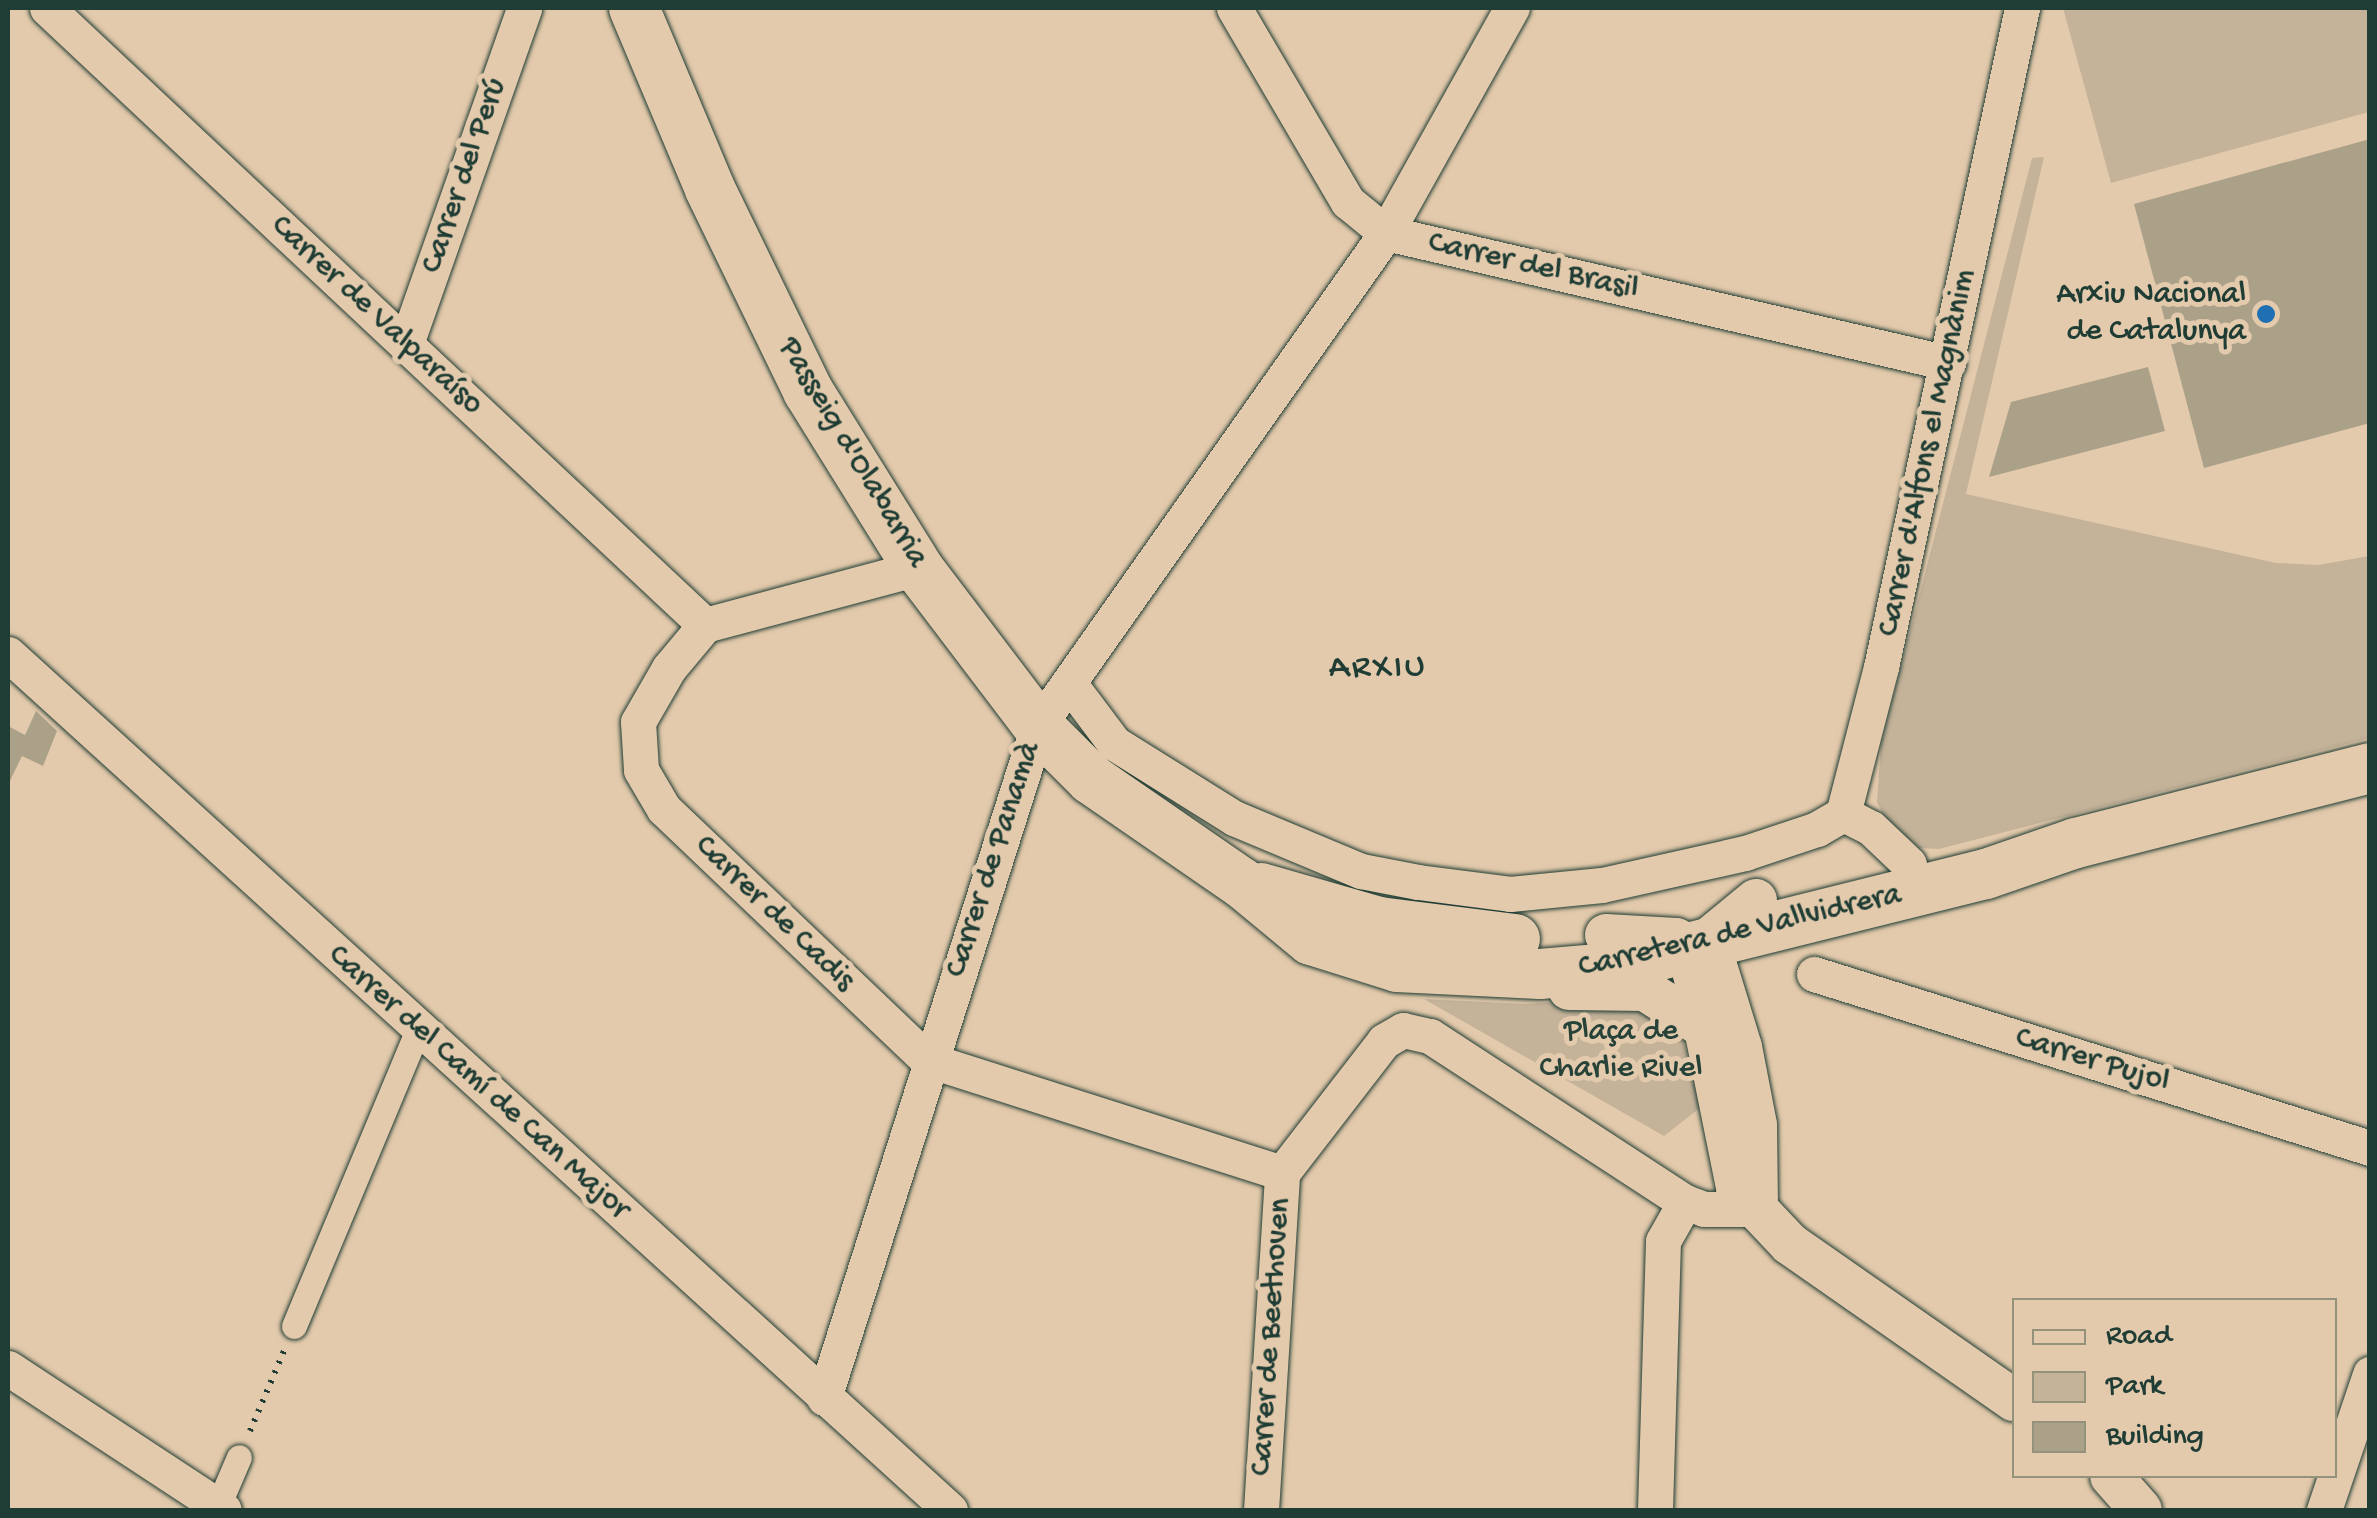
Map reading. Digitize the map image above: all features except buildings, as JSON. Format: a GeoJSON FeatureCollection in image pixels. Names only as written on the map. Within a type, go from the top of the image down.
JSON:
{"type":"FeatureCollection","features":[{"type":"Feature","properties":{"kind":"main road","name":"Passeig d'Olabarria"},"geometry":{"type":"LineString","coordinates":[[634,8],[710,189],[808,391],[918,568],[1038,726],[1092,779],[1163,834]]}},
{"type":"Feature","properties":{"kind":"main road","name":"Carretera de Vallvidrera"},"geometry":{"type":"LineString","coordinates":[[1242,883],[1431,932],[1532,940],[1606,935],[1764,914],[1986,874],[2076,843],[2370,768]]}},
{"type":"Feature","properties":{"kind":"main road","name":"Carretera de Vallvidrera"},"geometry":{"type":"LineString","coordinates":[[1163,834],[1242,883],[1311,940],[1397,967],[1570,972],[1700,946],[1764,914],[1909,864],[2076,843]]}},
{"type":"Feature","properties":{"kind":"street","name":"Carrer de Valparaíso"},"geometry":{"type":"LineString","coordinates":[[47,8],[705,625]]}},
{"type":"Feature","properties":{"kind":"street","name":"Carrer del Perú"},"geometry":{"type":"LineString","coordinates":[[406,344],[524,8]]}},
{"type":"Feature","properties":{"kind":"street","name":"Carrer del Brasil"},"geometry":{"type":"LineString","coordinates":[[1234,8],[1348,202],[1386,233],[1948,363]]}},
{"type":"Feature","properties":{"kind":"street","name":"Carrer de Panamà"},"geometry":{"type":"LineString","coordinates":[[824,1398],[928,1060],[1038,726],[1072,687],[1386,233],[1512,8]]}},
{"type":"Feature","properties":{"kind":"street","name":"Carrer d'Alfons el Magnànim"},"geometry":{"type":"LineString","coordinates":[[1843,814],[1948,363],[2022,8]]}},
{"type":"Feature","properties":{"kind":"street"},"geometry":{"type":"LineString","coordinates":[[705,625],[918,568]]}},
{"type":"Feature","properties":{"kind":"street","name":"Carrer de Cadis"},"geometry":{"type":"LineString","coordinates":[[705,625],[668,668],[638,722],[641,770],[664,809],[928,1060],[1282,1173]]}},
{"type":"Feature","properties":{"kind":"street","name":"Carrer del Camí de Can Major"},"geometry":{"type":"LineString","coordinates":[[8,654],[950,1510]]}},
{"type":"Feature","properties":{"kind":"street"},"geometry":{"type":"LineString","coordinates":[[1072,687],[1114,743],[1234,818],[1362,872],[1510,894],[1602,885],[1745,852],[1817,830],[1843,814],[1871,828],[1909,864]]}},
{"type":"Feature","properties":{"kind":"street"},"geometry":{"type":"LineString","coordinates":[[1742,1047],[1746,961],[1764,914]]}},
{"type":"Feature","properties":{"kind":"street"},"geometry":{"type":"LineString","coordinates":[[1606,935],[1700,946],[1712,956],[1742,1047],[1756,1125],[1757,1209]]}},
{"type":"Feature","properties":{"kind":"street"},"geometry":{"type":"LineString","coordinates":[[1700,946],[1694,974],[1728,1162],[1737,1188],[1790,1244],[2012,1399]]}},
{"type":"Feature","properties":{"kind":"street"},"geometry":{"type":"LineString","coordinates":[[1397,967],[1484,990],[1645,990],[1702,1026]]}},
{"type":"Feature","properties":{"kind":"street","name":"Carrer Pujol"},"geometry":{"type":"LineString","coordinates":[[1814,974],[2370,1148]]}},
{"type":"Feature","properties":{"kind":"street"},"geometry":{"type":"LineString","coordinates":[[294,1326],[418,1029]]}},
{"type":"Feature","properties":{"kind":"street","name":"Carrer de Beethoven"},"geometry":{"type":"LineString","coordinates":[[1260,1510],[1282,1173],[1384,1041],[1403,1030],[1430,1036],[1686,1202]]}},
{"type":"Feature","properties":{"kind":"street"},"geometry":{"type":"LineString","coordinates":[[1656,1510],[1662,1242],[1686,1202],[1704,1210],[1757,1209]]}},
{"type":"Feature","properties":{"kind":"street"},"geometry":{"type":"LineString","coordinates":[[8,1368],[221,1508],[239,1458]]}},
{"type":"Feature","properties":{"kind":"street"},"geometry":{"type":"LineString","coordinates":[[2337,1472],[2370,1374]]}},
{"type":"Feature","properties":{"kind":"street"},"geometry":{"type":"LineString","coordinates":[[2113,1478],[2140,1510]]}},
{"type":"Feature","properties":{"kind":"street"},"geometry":{"type":"LineString","coordinates":[[2324,1510],[2335,1478]]}},
{"type":"Feature","properties":{"kind":"path"},"geometry":{"type":"LineString","coordinates":[[239,1458],[294,1326]]}},
{"type":"Feature","properties":{"kind":"green space"},"geometry":{"type":"Polygon","coordinates":[[[2063,8],[2369,8],[2369,112],[2111,183],[2063,8]]]}},
{"type":"Feature","properties":{"kind":"green space"},"geometry":{"type":"Polygon","coordinates":[[[2044,157],[1966,494],[2276,563],[2319,565],[2369,556],[2369,738],[1939,849],[1919,848],[1884,817],[1877,802],[1881,744],[2032,158],[2044,157]]]}},
{"type":"Feature","properties":{"kind":"green space","name":"Plaça de Charlie Rivel"},"geometry":{"type":"Polygon","coordinates":[[[1633,997],[1679,1026],[1701,1107],[1664,1136],[1424,999],[1525,1004],[1633,997]]]}},
{"type":"Feature","properties":{"kind":"place","name":"Arxiu Nacional de Catalunya"},"geometry":{"type":"Point","coordinates":[2266,314]}},
{"type":"Feature","properties":{"kind":"district","name":"ARXIU"},"geometry":{"type":"Point","coordinates":[1378,669]}}]}
